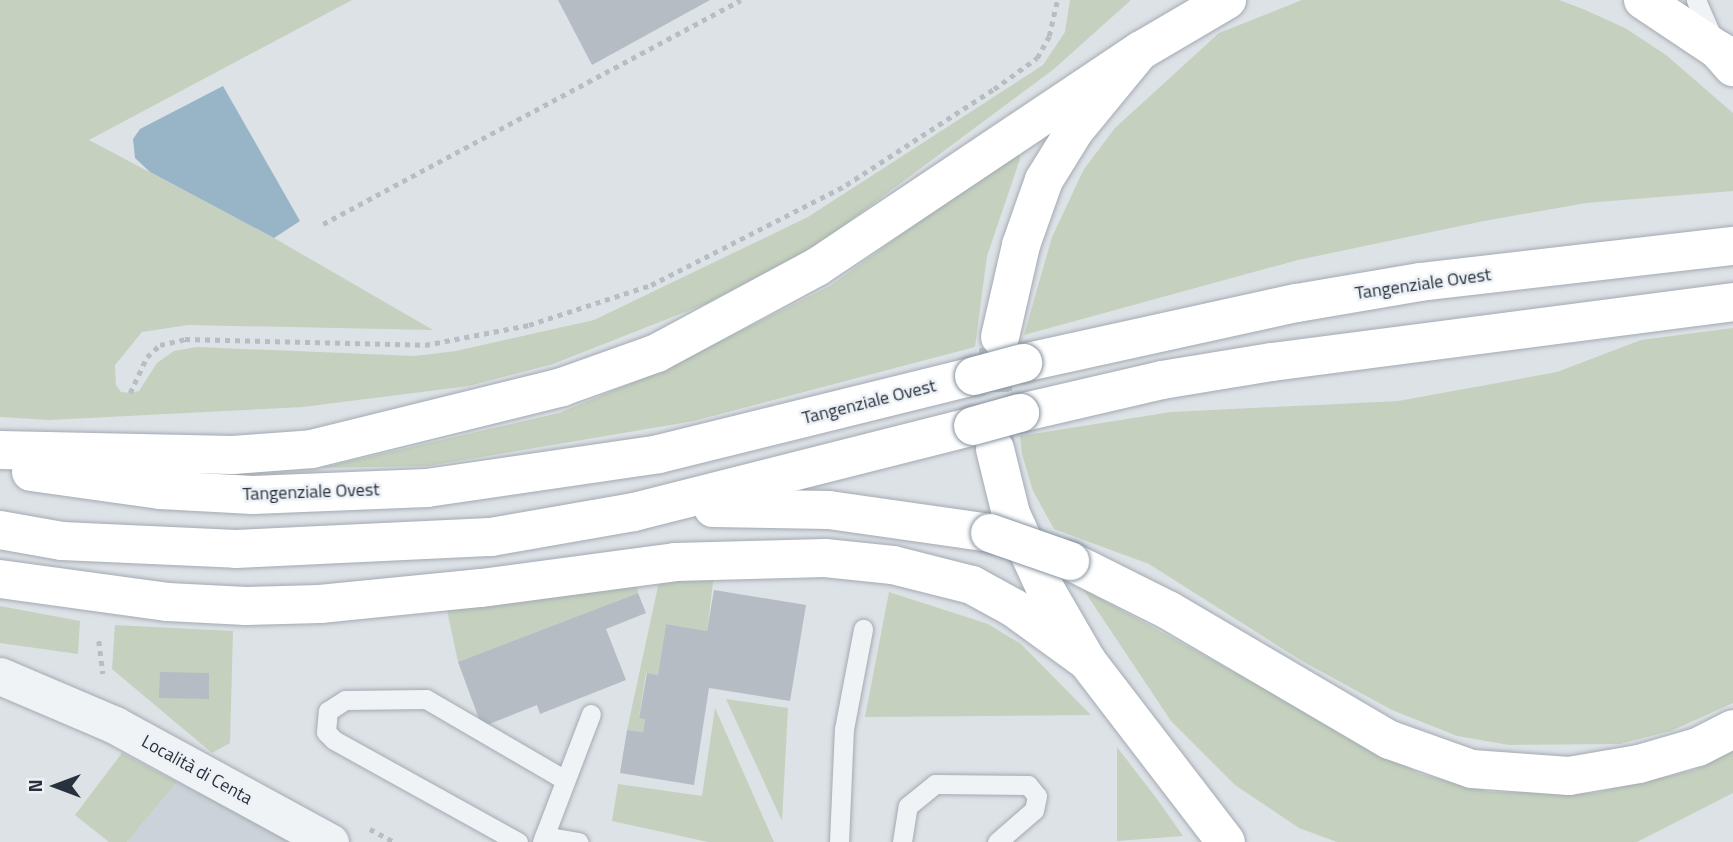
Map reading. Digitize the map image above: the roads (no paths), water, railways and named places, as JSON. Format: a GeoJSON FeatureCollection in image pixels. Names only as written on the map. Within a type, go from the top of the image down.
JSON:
{"type":"FeatureCollection","features":[{"type":"Feature","properties":{"kind":"main road"},"geometry":{"type":"LineString","coordinates":[[0,450],[233,455],[312,449],[562,387],[657,353],[817,267],[1140,51],[1227,0]]}},
{"type":"Feature","properties":{"kind":"main road"},"geometry":{"type":"LineString","coordinates":[[1643,0],[1728,58]]}},
{"type":"Feature","properties":{"kind":"main road"},"geometry":{"type":"LineString","coordinates":[[1011,350],[1021,245],[1044,180],[1098,99],[1140,51]]}},
{"type":"Feature","properties":{"kind":"main road","name":"Tangenziale Ovest"},"geometry":{"type":"LineString","coordinates":[[0,466],[160,490],[254,495],[426,488],[659,454],[974,376],[1011,350],[1420,282],[1733,246]]}},
{"type":"Feature","properties":{"kind":"main road"},"geometry":{"type":"LineString","coordinates":[[0,530],[154,548],[303,549],[491,537],[634,512],[984,438],[1020,413],[1162,380],[1272,362],[1733,302]]}},
{"type":"Feature","properties":{"kind":"main road"},"geometry":{"type":"LineString","coordinates":[[984,438],[1011,514],[1046,590],[1087,661],[1226,842]]}},
{"type":"Feature","properties":{"kind":"main road"},"geometry":{"type":"LineString","coordinates":[[634,512],[772,506],[906,517],[990,533],[1070,561],[1168,610],[1390,740],[1472,769],[1569,776],[1639,764],[1698,747],[1733,729]]}},
{"type":"Feature","properties":{"kind":"main road"},"geometry":{"type":"LineString","coordinates":[[0,579],[168,601],[246,606],[454,590],[675,562],[825,558],[893,565],[972,585],[1014,608],[1087,661]]}},
{"type":"Feature","properties":{"kind":"street","name":"Località di Centa"},"geometry":{"type":"LineString","coordinates":[[0,676],[64,700],[330,842]]}},
{"type":"Feature","properties":{"kind":"lane"},"geometry":{"type":"LineString","coordinates":[[1696,0],[1728,58]]}},
{"type":"Feature","properties":{"kind":"lane"},"geometry":{"type":"LineString","coordinates":[[839,842],[844,729],[863,629]]}},
{"type":"Feature","properties":{"kind":"lane"},"geometry":{"type":"LineString","coordinates":[[518,842],[334,740],[326,732],[328,710],[345,700],[426,699],[565,780]]}},
{"type":"Feature","properties":{"kind":"lane"},"geometry":{"type":"LineString","coordinates":[[578,842],[543,839],[591,714]]}},
{"type":"Feature","properties":{"kind":"lane"},"geometry":{"type":"LineString","coordinates":[[902,842],[908,806],[935,784],[1028,785],[1037,796],[1034,810],[997,842]]}},
{"type":"Feature","properties":{"kind":"water"},"geometry":{"type":"Polygon","coordinates":[[[223,86],[300,221],[274,238],[150,172],[135,158],[133,139],[140,129],[223,86]]]}},
{"type":"Feature","properties":{"kind":"tunnel"},"geometry":{"type":"LineString","coordinates":[[995,449],[993,388],[1000,339]]}}]}
